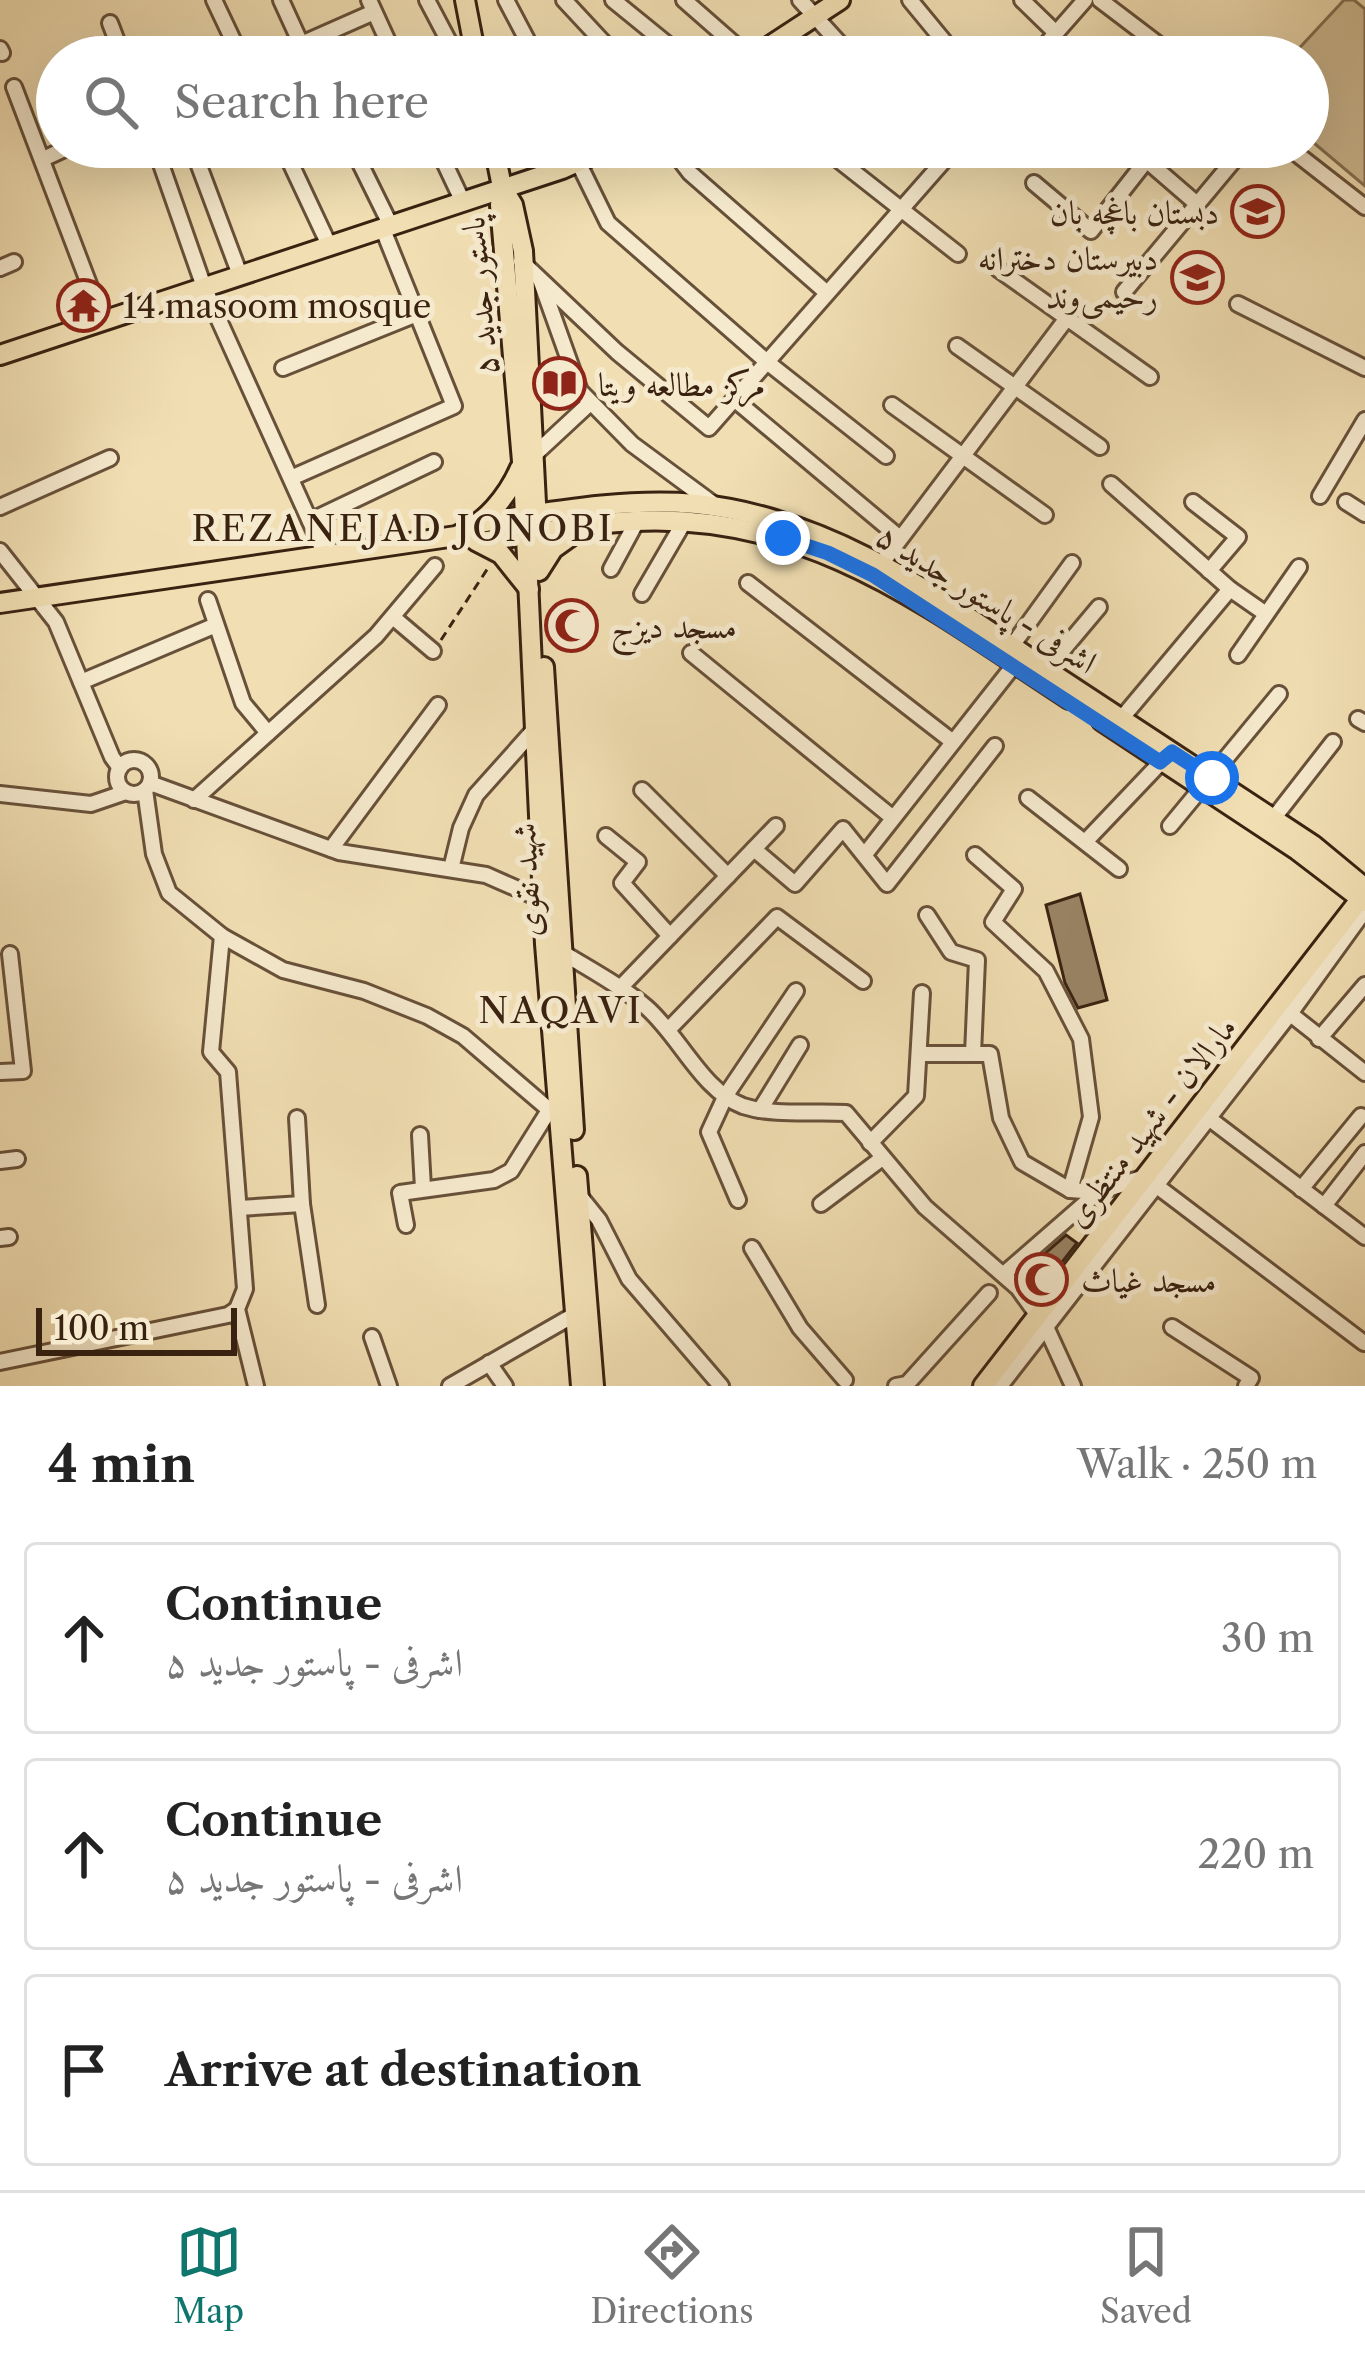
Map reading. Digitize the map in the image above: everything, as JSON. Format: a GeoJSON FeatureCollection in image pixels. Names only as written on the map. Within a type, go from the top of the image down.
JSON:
{"type":"FeatureCollection","features":[{"type":"Feature","properties":{"kind":"main road"},"geometry":{"type":"LineString","coordinates":[[465,0],[472,36]]}},
{"type":"Feature","properties":{"kind":"main road"},"geometry":{"type":"LineString","coordinates":[[784,36],[840,0]]}},
{"type":"Feature","properties":{"kind":"main road","name":"پاستور جدید ۵"},"geometry":{"type":"LineString","coordinates":[[498,168],[500,206],[515,257],[532,525]]}},
{"type":"Feature","properties":{"kind":"main road"},"geometry":{"type":"LineString","coordinates":[[0,355],[550,168]]}},
{"type":"Feature","properties":{"kind":"main road"},"geometry":{"type":"LineString","coordinates":[[479,533],[528,459]]}},
{"type":"Feature","properties":{"kind":"main road","name":"اشرفی - پاستور جدید ۵"},"geometry":{"type":"LineString","coordinates":[[532,525],[583,506],[645,502],[718,508],[839,541],[1208,784],[1364,898]]}},
{"type":"Feature","properties":{"kind":"main road","name":"اشرفی - پاستور جدید ۵"},"geometry":{"type":"LineString","coordinates":[[532,525],[684,521],[783,538],[877,569]]}},
{"type":"Feature","properties":{"kind":"main road"},"geometry":{"type":"LineString","coordinates":[[0,603],[532,525]]}},
{"type":"Feature","properties":{"kind":"main road","name":"شهید نقوی"},"geometry":{"type":"LineString","coordinates":[[532,525],[534,730],[554,1116],[581,1386]]}},
{"type":"Feature","properties":{"kind":"main road"},"geometry":{"type":"LineString","coordinates":[[479,533],[534,580],[554,549],[589,525]]}},
{"type":"Feature","properties":{"kind":"main road","name":"شهید نقوی"},"geometry":{"type":"LineString","coordinates":[[534,580],[545,677],[560,951],[594,1386]]}},
{"type":"Feature","properties":{"kind":"main road","name":"اشرفی - پاستور جدید ۵"},"geometry":{"type":"LineString","coordinates":[[1016,655],[1121,719],[1166,757]]}},
{"type":"Feature","properties":{"kind":"main road","name":"اشرفی - پاستور جدید ۵"},"geometry":{"type":"LineString","coordinates":[[1208,784],[1313,845],[1364,898]]}},
{"type":"Feature","properties":{"kind":"main road","name":"مارالان - شهید منتظری"},"geometry":{"type":"LineString","coordinates":[[983,1386],[1042,1321],[1284,1010],[1364,898]]}},
{"type":"Feature","properties":{"kind":"street"},"geometry":{"type":"LineString","coordinates":[[214,0],[231,36]]}},
{"type":"Feature","properties":{"kind":"street"},"geometry":{"type":"LineString","coordinates":[[281,0],[297,36]]}},
{"type":"Feature","properties":{"kind":"street"},"geometry":{"type":"LineString","coordinates":[[427,0],[446,36]]}},
{"type":"Feature","properties":{"kind":"street"},"geometry":{"type":"LineString","coordinates":[[506,0],[525,36]]}},
{"type":"Feature","properties":{"kind":"street"},"geometry":{"type":"LineString","coordinates":[[563,0],[596,36]]}},
{"type":"Feature","properties":{"kind":"street"},"geometry":{"type":"LineString","coordinates":[[613,0],[657,36]]}},
{"type":"Feature","properties":{"kind":"street"},"geometry":{"type":"LineString","coordinates":[[684,0],[726,36]]}},
{"type":"Feature","properties":{"kind":"street"},"geometry":{"type":"LineString","coordinates":[[800,0],[833,36]]}},
{"type":"Feature","properties":{"kind":"street"},"geometry":{"type":"LineString","coordinates":[[910,0],[939,36]]}},
{"type":"Feature","properties":{"kind":"street"},"geometry":{"type":"LineString","coordinates":[[1022,0],[1056,33]]}},
{"type":"Feature","properties":{"kind":"street"},"geometry":{"type":"LineString","coordinates":[[1053,36],[1085,0]]}},
{"type":"Feature","properties":{"kind":"street"},"geometry":{"type":"LineString","coordinates":[[1100,0],[1147,36]]}},
{"type":"Feature","properties":{"kind":"street"},"geometry":{"type":"LineString","coordinates":[[327,36],[372,6],[386,36]]}},
{"type":"Feature","properties":{"kind":"street"},"geometry":{"type":"LineString","coordinates":[[110,23],[115,36]]}},
{"type":"Feature","properties":{"kind":"street"},"geometry":{"type":"LineString","coordinates":[[14,87],[36,142]]}},
{"type":"Feature","properties":{"kind":"street"},"geometry":{"type":"LineString","coordinates":[[46,168],[103,321]]}},
{"type":"Feature","properties":{"kind":"street"},"geometry":{"type":"LineString","coordinates":[[163,168],[205,286],[322,548]]}},
{"type":"Feature","properties":{"kind":"street"},"geometry":{"type":"LineString","coordinates":[[200,168],[240,274]]}},
{"type":"Feature","properties":{"kind":"street"},"geometry":{"type":"LineString","coordinates":[[294,168],[329,245]]}},
{"type":"Feature","properties":{"kind":"street"},"geometry":{"type":"LineString","coordinates":[[291,478],[454,406],[361,168]]}},
{"type":"Feature","properties":{"kind":"street"},"geometry":{"type":"LineString","coordinates":[[447,168],[462,200]]}},
{"type":"Feature","properties":{"kind":"street"},"geometry":{"type":"LineString","coordinates":[[588,168],[608,223],[767,362],[886,456]]}},
{"type":"Feature","properties":{"kind":"street"},"geometry":{"type":"LineString","coordinates":[[686,168],[827,293]]}},
{"type":"Feature","properties":{"kind":"street"},"geometry":{"type":"LineString","coordinates":[[848,168],[958,254]]}},
{"type":"Feature","properties":{"kind":"street"},"geometry":{"type":"LineString","coordinates":[[515,257],[617,352],[709,428],[932,168]]}},
{"type":"Feature","properties":{"kind":"street"},"geometry":{"type":"LineString","coordinates":[[1034,183],[1091,231],[1140,168]]}},
{"type":"Feature","properties":{"kind":"street"},"geometry":{"type":"LineString","coordinates":[[1155,168],[1198,204]]}},
{"type":"Feature","properties":{"kind":"street"},"geometry":{"type":"LineString","coordinates":[[1124,292],[1228,168]]}},
{"type":"Feature","properties":{"kind":"street"},"geometry":{"type":"LineString","coordinates":[[1315,168],[1365,207]]}},
{"type":"Feature","properties":{"kind":"street"},"geometry":{"type":"LineString","coordinates":[[998,269],[1150,377]]}},
{"type":"Feature","properties":{"kind":"street"},"geometry":{"type":"LineString","coordinates":[[539,277],[580,391],[590,404],[632,444],[718,508]]}},
{"type":"Feature","properties":{"kind":"street"},"geometry":{"type":"LineString","coordinates":[[1238,304],[1365,368]]}},
{"type":"Feature","properties":{"kind":"street"},"geometry":{"type":"LineString","coordinates":[[283,368],[417,314]]}},
{"type":"Feature","properties":{"kind":"street"},"geometry":{"type":"LineString","coordinates":[[877,569],[1067,318]]}},
{"type":"Feature","properties":{"kind":"street"},"geometry":{"type":"LineString","coordinates":[[957,346],[1100,447]]}},
{"type":"Feature","properties":{"kind":"street"},"geometry":{"type":"LineString","coordinates":[[734,399],[900,538]]}},
{"type":"Feature","properties":{"kind":"street"},"geometry":{"type":"LineString","coordinates":[[528,459],[590,404]]}},
{"type":"Feature","properties":{"kind":"street"},"geometry":{"type":"LineString","coordinates":[[892,405],[1045,515]]}},
{"type":"Feature","properties":{"kind":"street"},"geometry":{"type":"LineString","coordinates":[[1320,496],[1365,420]]}},
{"type":"Feature","properties":{"kind":"street"},"geometry":{"type":"LineString","coordinates":[[0,507],[110,458]]}},
{"type":"Feature","properties":{"kind":"street"},"geometry":{"type":"LineString","coordinates":[[310,521],[434,462]]}},
{"type":"Feature","properties":{"kind":"street"},"geometry":{"type":"LineString","coordinates":[[1111,484],[1230,589],[1266,614]]}},
{"type":"Feature","properties":{"kind":"street"},"geometry":{"type":"LineString","coordinates":[[1193,502],[1238,538],[1209,571]]}},
{"type":"Feature","properties":{"kind":"street"},"geometry":{"type":"LineString","coordinates":[[1346,502],[1365,514]]}},
{"type":"Feature","properties":{"kind":"street"},"geometry":{"type":"LineString","coordinates":[[611,568],[637,520]]}},
{"type":"Feature","properties":{"kind":"street"},"geometry":{"type":"LineString","coordinates":[[642,594],[684,521]]}},
{"type":"Feature","properties":{"kind":"street"},"geometry":{"type":"LineString","coordinates":[[0,551],[56,622],[112,758],[121,768]]}},
{"type":"Feature","properties":{"kind":"street"},"geometry":{"type":"LineString","coordinates":[[866,854],[1016,655],[1072,563]]}},
{"type":"Feature","properties":{"kind":"street"},"geometry":{"type":"LineString","coordinates":[[194,800],[394,618],[435,566]]}},
{"type":"Feature","properties":{"kind":"street"},"geometry":{"type":"LineString","coordinates":[[1238,655],[1299,567]]}},
{"type":"Feature","properties":{"kind":"street"},"geometry":{"type":"LineString","coordinates":[[748,583],[953,742]]}},
{"type":"Feature","properties":{"kind":"street"},"geometry":{"type":"LineString","coordinates":[[1121,719],[1230,589]]}},
{"type":"Feature","properties":{"kind":"street"},"geometry":{"type":"LineString","coordinates":[[208,600],[243,704],[268,733]]}},
{"type":"Feature","properties":{"kind":"street"},"geometry":{"type":"LineString","coordinates":[[1046,670],[1099,607]]}},
{"type":"Feature","properties":{"kind":"street"},"geometry":{"type":"LineString","coordinates":[[394,618],[433,651]]}},
{"type":"Feature","properties":{"kind":"street"},"geometry":{"type":"LineString","coordinates":[[81,682],[216,625]]}},
{"type":"Feature","properties":{"kind":"street"},"geometry":{"type":"LineString","coordinates":[[691,653],[893,818]]}},
{"type":"Feature","properties":{"kind":"street"},"geometry":{"type":"LineString","coordinates":[[1170,826],[1279,694]]}},
{"type":"Feature","properties":{"kind":"street"},"geometry":{"type":"LineString","coordinates":[[331,849],[437,705]]}},
{"type":"Feature","properties":{"kind":"street"},"geometry":{"type":"LineString","coordinates":[[451,869],[461,828],[476,795],[534,730]]}},
{"type":"Feature","properties":{"kind":"street"},"geometry":{"type":"LineString","coordinates":[[1274,819],[1333,742]]}},
{"type":"Feature","properties":{"kind":"street"},"geometry":{"type":"LineString","coordinates":[[754,848],[795,884],[843,829],[887,884],[994,746]]}},
{"type":"Feature","properties":{"kind":"street"},"geometry":{"type":"LineString","coordinates":[[1086,841],[1166,757]]}},
{"type":"Feature","properties":{"kind":"street"},"geometry":{"type":"LineString","coordinates":[[126,792],[118,778],[121,768],[129,761],[143,763],[149,770],[154,854],[169,893],[221,936],[283,970],[364,992],[427,1016],[463,1036],[554,1116],[511,1171],[494,1180],[400,1193],[406,1225]]}},
{"type":"Feature","properties":{"kind":"street"},"geometry":{"type":"LineString","coordinates":[[148,786],[331,849],[486,875],[543,900]]}},
{"type":"Feature","properties":{"kind":"street"},"geometry":{"type":"LineString","coordinates":[[0,794],[91,804],[126,792],[136,794],[148,786]]}},
{"type":"Feature","properties":{"kind":"street"},"geometry":{"type":"LineString","coordinates":[[642,790],[728,876]]}},
{"type":"Feature","properties":{"kind":"street"},"geometry":{"type":"LineString","coordinates":[[1028,798],[1119,869]]}},
{"type":"Feature","properties":{"kind":"street"},"geometry":{"type":"LineString","coordinates":[[620,988],[776,826]]}},
{"type":"Feature","properties":{"kind":"street"},"geometry":{"type":"LineString","coordinates":[[606,836],[638,862],[622,883],[670,936]]}},
{"type":"Feature","properties":{"kind":"street"},"geometry":{"type":"LineString","coordinates":[[974,855],[1014,889],[993,922],[1046,971],[1081,1039],[1091,1117],[1070,1190]]}},
{"type":"Feature","properties":{"kind":"street"},"geometry":{"type":"LineString","coordinates":[[927,915],[951,952],[977,960],[973,1054]]}},
{"type":"Feature","properties":{"kind":"street"},"geometry":{"type":"LineString","coordinates":[[669,1029],[777,917],[863,981]]}},
{"type":"Feature","properties":{"kind":"street"},"geometry":{"type":"LineString","coordinates":[[221,936],[211,1052],[228,1072],[245,1288],[237,1309],[256,1386]]}},
{"type":"Feature","properties":{"kind":"street"},"geometry":{"type":"LineString","coordinates":[[560,951],[620,988],[669,1029],[713,1085],[739,1104],[760,1110],[846,1113],[926,1207],[1005,1274],[1042,1321],[1073,1386]]}},
{"type":"Feature","properties":{"kind":"street"},"geometry":{"type":"LineString","coordinates":[[0,1072],[23,1071],[10,954]]}},
{"type":"Feature","properties":{"kind":"street"},"geometry":{"type":"LineString","coordinates":[[1319,1039],[1365,985]]}},
{"type":"Feature","properties":{"kind":"street"},"geometry":{"type":"LineString","coordinates":[[738,1200],[709,1132],[726,1095],[796,991]]}},
{"type":"Feature","properties":{"kind":"street"},"geometry":{"type":"LineString","coordinates":[[870,1143],[916,1096],[922,993]]}},
{"type":"Feature","properties":{"kind":"street"},"geometry":{"type":"LineString","coordinates":[[1284,1010],[1365,1073]]}},
{"type":"Feature","properties":{"kind":"street"},"geometry":{"type":"LineString","coordinates":[[760,1110],[800,1045]]}},
{"type":"Feature","properties":{"kind":"street"},"geometry":{"type":"LineString","coordinates":[[919,1054],[990,1054],[1001,1118],[1022,1162],[1070,1190],[1099,1192],[1151,1181],[1364,1343]]}},
{"type":"Feature","properties":{"kind":"street"},"geometry":{"type":"LineString","coordinates":[[1203,1114],[1365,1237]]}},
{"type":"Feature","properties":{"kind":"street"},"geometry":{"type":"LineString","coordinates":[[1301,1190],[1361,1116]]}},
{"type":"Feature","properties":{"kind":"street"},"geometry":{"type":"LineString","coordinates":[[297,1118],[302,1204],[317,1305]]}},
{"type":"Feature","properties":{"kind":"street"},"geometry":{"type":"LineString","coordinates":[[420,1135],[423,1188]]}},
{"type":"Feature","properties":{"kind":"street"},"geometry":{"type":"LineString","coordinates":[[1324,1206],[1365,1153]]}},
{"type":"Feature","properties":{"kind":"street"},"geometry":{"type":"LineString","coordinates":[[0,1161],[17,1159]]}},
{"type":"Feature","properties":{"kind":"street"},"geometry":{"type":"LineString","coordinates":[[820,1204],[881,1159]]}},
{"type":"Feature","properties":{"kind":"street"},"geometry":{"type":"LineString","coordinates":[[1005,1274],[1099,1192]]}},
{"type":"Feature","properties":{"kind":"street"},"geometry":{"type":"LineString","coordinates":[[579,1195],[599,1220],[628,1280],[721,1386]]}},
{"type":"Feature","properties":{"kind":"street"},"geometry":{"type":"LineString","coordinates":[[239,1208],[302,1204]]}},
{"type":"Feature","properties":{"kind":"street"},"geometry":{"type":"LineString","coordinates":[[752,1248],[800,1328],[841,1383],[862,1386]]}},
{"type":"Feature","properties":{"kind":"street"},"geometry":{"type":"LineString","coordinates":[[896,1386],[907,1384],[988,1293]]}},
{"type":"Feature","properties":{"kind":"street"},"geometry":{"type":"LineString","coordinates":[[0,1362],[228,1315],[237,1309]]}},
{"type":"Feature","properties":{"kind":"street"},"geometry":{"type":"LineString","coordinates":[[449,1386],[574,1315]]}},
{"type":"Feature","properties":{"kind":"street","name":"مارالان - شهید منتظری"},"geometry":{"type":"LineString","coordinates":[[1000,1386],[1042,1321]]}},
{"type":"Feature","properties":{"kind":"street"},"geometry":{"type":"LineString","coordinates":[[1172,1327],[1251,1378],[1246,1386]]}},
{"type":"Feature","properties":{"kind":"street"},"geometry":{"type":"LineString","coordinates":[[372,1337],[389,1386]]}},
{"type":"Feature","properties":{"kind":"street"},"geometry":{"type":"LineString","coordinates":[[489,1363],[505,1386]]}},
{"type":"Feature","properties":{"kind":"path"},"geometry":{"type":"LineString","coordinates":[[433,651],[494,560]]}},
{"type":"Feature","properties":{"kind":"shaded area"},"geometry":{"type":"Polygon","coordinates":[[[1344,0],[1354,0],[1365,9],[1365,186],[1329,156],[1329,36],[1311,36],[1344,0]]]}},
{"type":"Feature","properties":{"kind":"building"},"geometry":{"type":"Polygon","coordinates":[[[1080,894],[1107,1000],[1078,1008],[1065,983],[1046,905],[1080,894]]]}},
{"type":"Feature","properties":{"kind":"building","name":"مسجد غیاث"},"geometry":{"type":"Polygon","coordinates":[[[1066,1235],[1077,1243],[1038,1293],[1026,1270],[1066,1235]]]}},
{"type":"Feature","properties":{"kind":"place","name":"دبستان باغچه بان"},"geometry":{"type":"Point","coordinates":[1258,212]}},
{"type":"Feature","properties":{"kind":"place","name":"دبیرستان دخترانه رحیمی‌وند"},"geometry":{"type":"Point","coordinates":[1197,277]}},
{"type":"Feature","properties":{"kind":"place","name":"14 masoom mosque"},"geometry":{"type":"Point","coordinates":[84,306]}},
{"type":"Feature","properties":{"kind":"place","name":"مرکز مطالعه ویتا"},"geometry":{"type":"Point","coordinates":[559,384]}},
{"type":"Feature","properties":{"kind":"place","name":"مسجد دیزج"},"geometry":{"type":"Point","coordinates":[572,626]}},
{"type":"Feature","properties":{"kind":"place","name":"مسجد غیاث"},"geometry":{"type":"Point","coordinates":[1042,1280]}},
{"type":"Feature","properties":{"kind":"district","name":"REZANEJAD JONOBI"},"geometry":{"type":"Point","coordinates":[403,528]}},
{"type":"Feature","properties":{"kind":"district","name":"NAQAVI"},"geometry":{"type":"Point","coordinates":[561,1010]}},
{"type":"Feature","properties":{"kind":"route"},"geometry":{"type":"LineString","coordinates":[[783,538],[873,575],[1160,762],[1172,752],[1212,778]]}}]}
